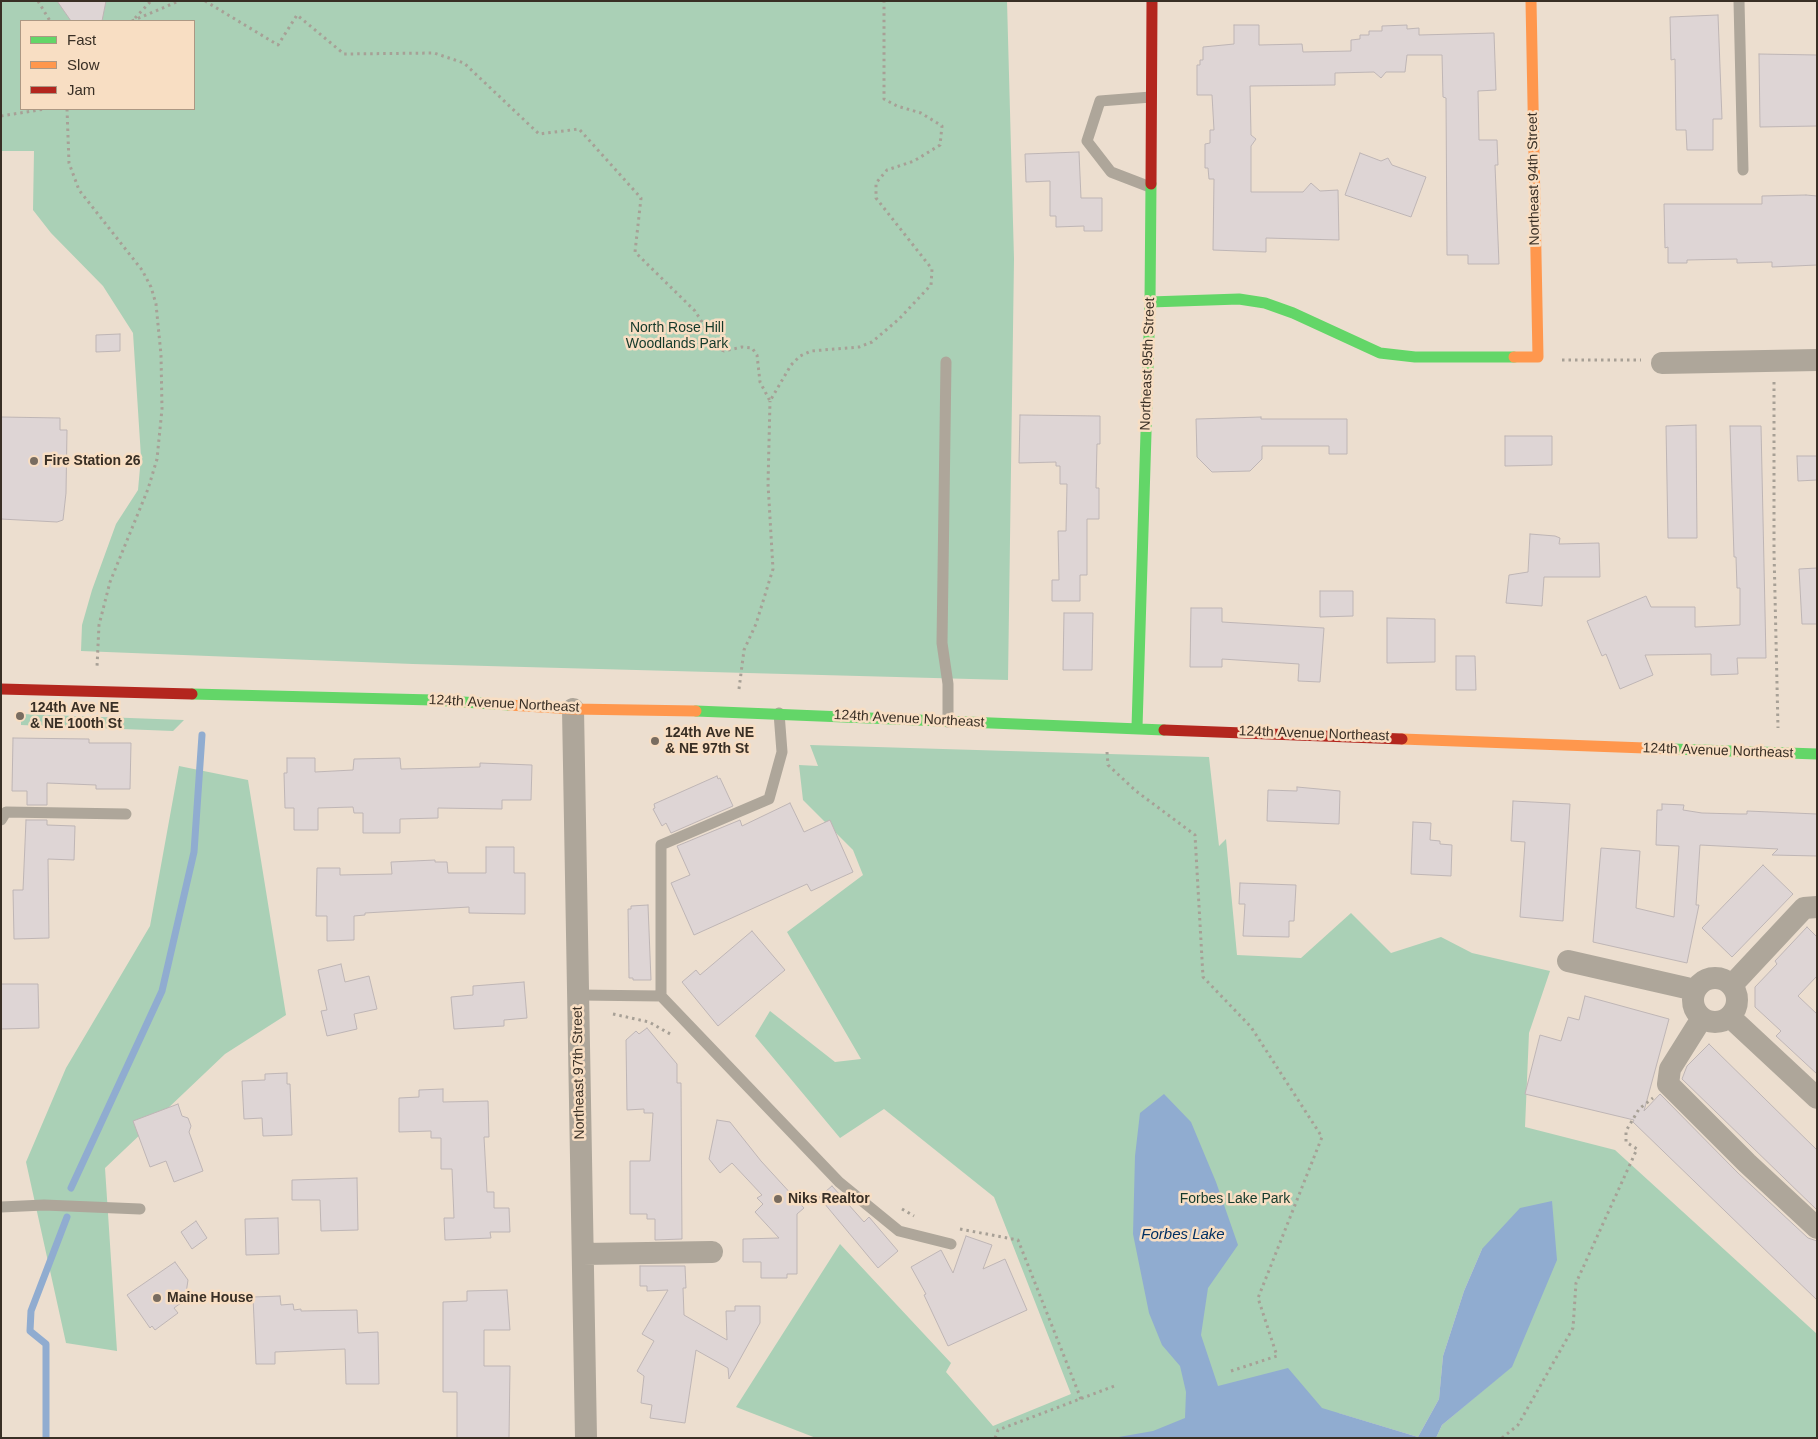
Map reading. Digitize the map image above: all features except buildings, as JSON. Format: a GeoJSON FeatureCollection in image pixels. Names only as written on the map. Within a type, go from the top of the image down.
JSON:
{"type":"FeatureCollection","features":[{"type":"Feature","properties":{"kind":"main road","name":"Northeast 95th Street"},"geometry":{"type":"LineString","coordinates":[[1137,728],[1150,302],[1152,1]]}},
{"type":"Feature","properties":{"kind":"main road","name":"Northeast 94th Street"},"geometry":{"type":"LineString","coordinates":[[1150,302],[1239,299],[1265,303],[1293,313],[1380,353],[1414,357],[1538,357],[1530,1]]}},
{"type":"Feature","properties":{"kind":"main road","name":"124th Avenue Northeast"},"geometry":{"type":"LineString","coordinates":[[1,689],[433,700],[573,709],[779,713],[948,722],[1817,754]]}},
{"type":"Feature","properties":{"kind":"street"},"geometry":{"type":"LineString","coordinates":[[1652,362],[1817,360]]}},
{"type":"Feature","properties":{"kind":"street","name":"Northeast 97th Street"},"geometry":{"type":"LineString","coordinates":[[573,709],[586,1438]]}},
{"type":"Feature","properties":{"kind":"street"},"geometry":{"type":"LineString","coordinates":[[1732,985],[1804,908],[1817,907]]}},
{"type":"Feature","properties":{"kind":"street"},"geometry":{"type":"LineString","coordinates":[[1568,961],[1695,990]]}},
{"type":"Feature","properties":{"kind":"street"},"geometry":{"type":"LineString","coordinates":[[1712,978],[1726,980],[1732,985],[1738,998],[1735,1012],[1730,1017],[1717,1023],[1702,1018],[1694,1006],[1695,990],[1705,980],[1712,978]]}},
{"type":"Feature","properties":{"kind":"street"},"geometry":{"type":"LineString","coordinates":[[1730,1017],[1817,1098]]}},
{"type":"Feature","properties":{"kind":"street"},"geometry":{"type":"LineString","coordinates":[[1702,1018],[1670,1069],[1668,1084],[1747,1163],[1817,1228]]}},
{"type":"Feature","properties":{"kind":"street"},"geometry":{"type":"LineString","coordinates":[[582,1254],[712,1252]]}},
{"type":"Feature","properties":{"kind":"lane"},"geometry":{"type":"LineString","coordinates":[[1739,1],[1743,170]]}},
{"type":"Feature","properties":{"kind":"lane"},"geometry":{"type":"LineString","coordinates":[[1150,187],[1111,172],[1087,141],[1100,101],[1151,97]]}},
{"type":"Feature","properties":{"kind":"lane"},"geometry":{"type":"LineString","coordinates":[[946,362],[942,642],[948,684],[948,722]]}},
{"type":"Feature","properties":{"kind":"lane"},"geometry":{"type":"LineString","coordinates":[[779,713],[782,752],[769,799],[661,845],[661,996],[839,1182],[899,1231],[950,1244]]}},
{"type":"Feature","properties":{"kind":"lane"},"geometry":{"type":"LineString","coordinates":[[1,820],[6,812],[126,814]]}},
{"type":"Feature","properties":{"kind":"lane"},"geometry":{"type":"LineString","coordinates":[[578,995],[661,996]]}},
{"type":"Feature","properties":{"kind":"lane"},"geometry":{"type":"LineString","coordinates":[[1,1207],[44,1204],[140,1209]]}},
{"type":"Feature","properties":{"kind":"path"},"geometry":{"type":"LineString","coordinates":[[38,1],[49,20]]}},
{"type":"Feature","properties":{"kind":"path"},"geometry":{"type":"LineString","coordinates":[[133,20],[152,1]]}},
{"type":"Feature","properties":{"kind":"path"},"geometry":{"type":"LineString","coordinates":[[134,20],[179,1]]}},
{"type":"Feature","properties":{"kind":"path"},"geometry":{"type":"LineString","coordinates":[[205,1],[278,45],[297,15],[344,54],[434,53],[464,63],[539,134],[579,129],[642,198],[635,252],[695,311],[702,322],[711,345],[717,350],[724,351],[742,346],[752,348],[758,355],[760,382],[770,401]]}},
{"type":"Feature","properties":{"kind":"path"},"geometry":{"type":"LineString","coordinates":[[738,712],[744,650],[756,624],[773,569],[768,484],[770,401],[791,365],[800,356],[812,351],[860,346],[872,342],[899,319],[931,285],[932,269],[876,198],[876,183],[887,170],[914,161],[940,145],[942,126],[921,113],[897,106],[884,99],[884,1]]}},
{"type":"Feature","properties":{"kind":"path"},"geometry":{"type":"LineString","coordinates":[[1,116],[39,110]]}},
{"type":"Feature","properties":{"kind":"path"},"geometry":{"type":"LineString","coordinates":[[67,110],[69,163],[79,190],[142,270],[151,287],[156,304],[161,355],[162,409],[157,459],[148,489],[110,582],[99,625],[95,692]]}},
{"type":"Feature","properties":{"kind":"path"},"geometry":{"type":"LineString","coordinates":[[1555,357],[1565,361],[1652,362]]}},
{"type":"Feature","properties":{"kind":"path"},"geometry":{"type":"LineString","coordinates":[[1774,380],[1774,551],[1778,754]]}},
{"type":"Feature","properties":{"kind":"path"},"geometry":{"type":"LineString","coordinates":[[1107,751],[1108,766],[1136,792],[1195,835],[1202,977],[1250,1028],[1322,1137],[1258,1298],[1277,1356],[1228,1372]]}},
{"type":"Feature","properties":{"kind":"path"},"geometry":{"type":"LineString","coordinates":[[1502,1438],[1518,1426],[1573,1328],[1576,1283],[1637,1149],[1626,1142],[1626,1130],[1639,1109],[1668,1084]]}},
{"type":"Feature","properties":{"kind":"path"},"geometry":{"type":"LineString","coordinates":[[950,1244],[951,1228],[1018,1240],[1081,1399]]}},
{"type":"Feature","properties":{"kind":"path"},"geometry":{"type":"LineString","coordinates":[[995,1438],[998,1430],[1117,1385]]}},
{"type":"Feature","properties":{"kind":"green space","name":"North Rose Hill Woodlands Park"},"geometry":{"type":"Polygon","coordinates":[[[1,1],[1007,1],[1014,259],[1008,680],[413,664],[81,651],[82,625],[92,590],[116,524],[138,490],[141,457],[133,333],[103,286],[51,233],[33,210],[34,151],[1,151],[1,1]]]}},
{"type":"Feature","properties":{"kind":"green space"},"geometry":{"type":"Polygon","coordinates":[[[21,714],[184,720],[173,731],[21,725],[21,714]]]}},
{"type":"Feature","properties":{"kind":"green space","name":"Forbes Lake Park"},"geometry":{"type":"Polygon","coordinates":[[[810,745],[1209,757],[1219,846],[1226,839],[1237,955],[1301,958],[1351,913],[1391,953],[1441,937],[1472,953],[1550,971],[1529,1033],[1525,1127],[1615,1150],[1817,1334],[1817,1438],[1436,1438],[1442,1425],[1512,1366],[1482,1249],[1464,1291],[1443,1356],[1439,1399],[1418,1437],[1338,1413],[1123,1438],[816,1438],[736,1407],[840,1244],[951,1363],[946,1372],[993,1426],[1071,1394],[994,1197],[884,1109],[840,1138],[755,1036],[770,1011],[835,1062],[861,1059],[787,932],[863,875],[853,850],[803,800],[799,765],[818,766],[810,745]]]}},
{"type":"Feature","properties":{"kind":"green space"},"geometry":{"type":"Polygon","coordinates":[[[179,766],[248,780],[286,1015],[225,1054],[105,1168],[117,1351],[66,1343],[26,1162],[66,1068],[150,926],[179,766]]]}},
{"type":"Feature","properties":{"kind":"water","name":"Forbes Lake"},"geometry":{"type":"Polygon","coordinates":[[[1164,1094],[1191,1122],[1216,1182],[1238,1245],[1208,1288],[1201,1335],[1218,1386],[1288,1368],[1322,1408],[1418,1437],[1439,1399],[1443,1356],[1464,1291],[1482,1249],[1520,1208],[1552,1201],[1557,1260],[1512,1367],[1442,1425],[1436,1438],[1113,1438],[1153,1431],[1185,1418],[1186,1392],[1180,1366],[1162,1345],[1149,1313],[1133,1234],[1135,1156],[1140,1113],[1164,1094]]]}},
{"type":"Feature","properties":{"kind":"waterway"},"geometry":{"type":"LineString","coordinates":[[71,1188],[162,991],[194,852],[202,735]]}},
{"type":"Feature","properties":{"kind":"waterway"},"geometry":{"type":"LineString","coordinates":[[46,1438],[46,1344],[30,1331],[31,1311],[67,1217]]}},
{"type":"Feature","properties":{"kind":"traffic: fast"},"geometry":{"type":"LineString","coordinates":[[1137,727],[1150,302],[1151,184]]}},
{"type":"Feature","properties":{"kind":"traffic: fast"},"geometry":{"type":"LineString","coordinates":[[1150,302],[1239,299],[1265,303],[1293,313],[1380,353],[1415,357],[1514,357]]}},
{"type":"Feature","properties":{"kind":"traffic: fast"},"geometry":{"type":"LineString","coordinates":[[192,694],[433,700],[509,705]]}},
{"type":"Feature","properties":{"kind":"traffic: fast"},"geometry":{"type":"LineString","coordinates":[[696,711],[1164,730]]}},
{"type":"Feature","properties":{"kind":"traffic: fast"},"geometry":{"type":"LineString","coordinates":[[1672,749],[1817,754]]}},
{"type":"Feature","properties":{"kind":"traffic: slow"},"geometry":{"type":"LineString","coordinates":[[1514,357],[1538,357],[1531,1]]}},
{"type":"Feature","properties":{"kind":"traffic: slow"},"geometry":{"type":"LineString","coordinates":[[509,705],[573,709],[696,711]]}},
{"type":"Feature","properties":{"kind":"traffic: slow"},"geometry":{"type":"LineString","coordinates":[[1402,739],[1672,749]]}},
{"type":"Feature","properties":{"kind":"traffic: jam"},"geometry":{"type":"LineString","coordinates":[[1151,184],[1152,1]]}},
{"type":"Feature","properties":{"kind":"traffic: jam"},"geometry":{"type":"LineString","coordinates":[[1,689],[192,694]]}},
{"type":"Feature","properties":{"kind":"traffic: jam"},"geometry":{"type":"LineString","coordinates":[[1164,730],[1402,739]]}},
{"type":"Feature","properties":{"kind":"place","name":"Fire Station 26"},"geometry":{"type":"Point","coordinates":[34,461]}},
{"type":"Feature","properties":{"kind":"place","name":"124th Ave NE & NE 100th St"},"geometry":{"type":"Point","coordinates":[20,716]}},
{"type":"Feature","properties":{"kind":"place","name":"124th Ave NE & NE 97th St"},"geometry":{"type":"Point","coordinates":[655,741]}},
{"type":"Feature","properties":{"kind":"place","name":"Niks Realtor"},"geometry":{"type":"Point","coordinates":[778,1199]}},
{"type":"Feature","properties":{"kind":"place","name":"Maine House"},"geometry":{"type":"Point","coordinates":[157,1298]}}]}
